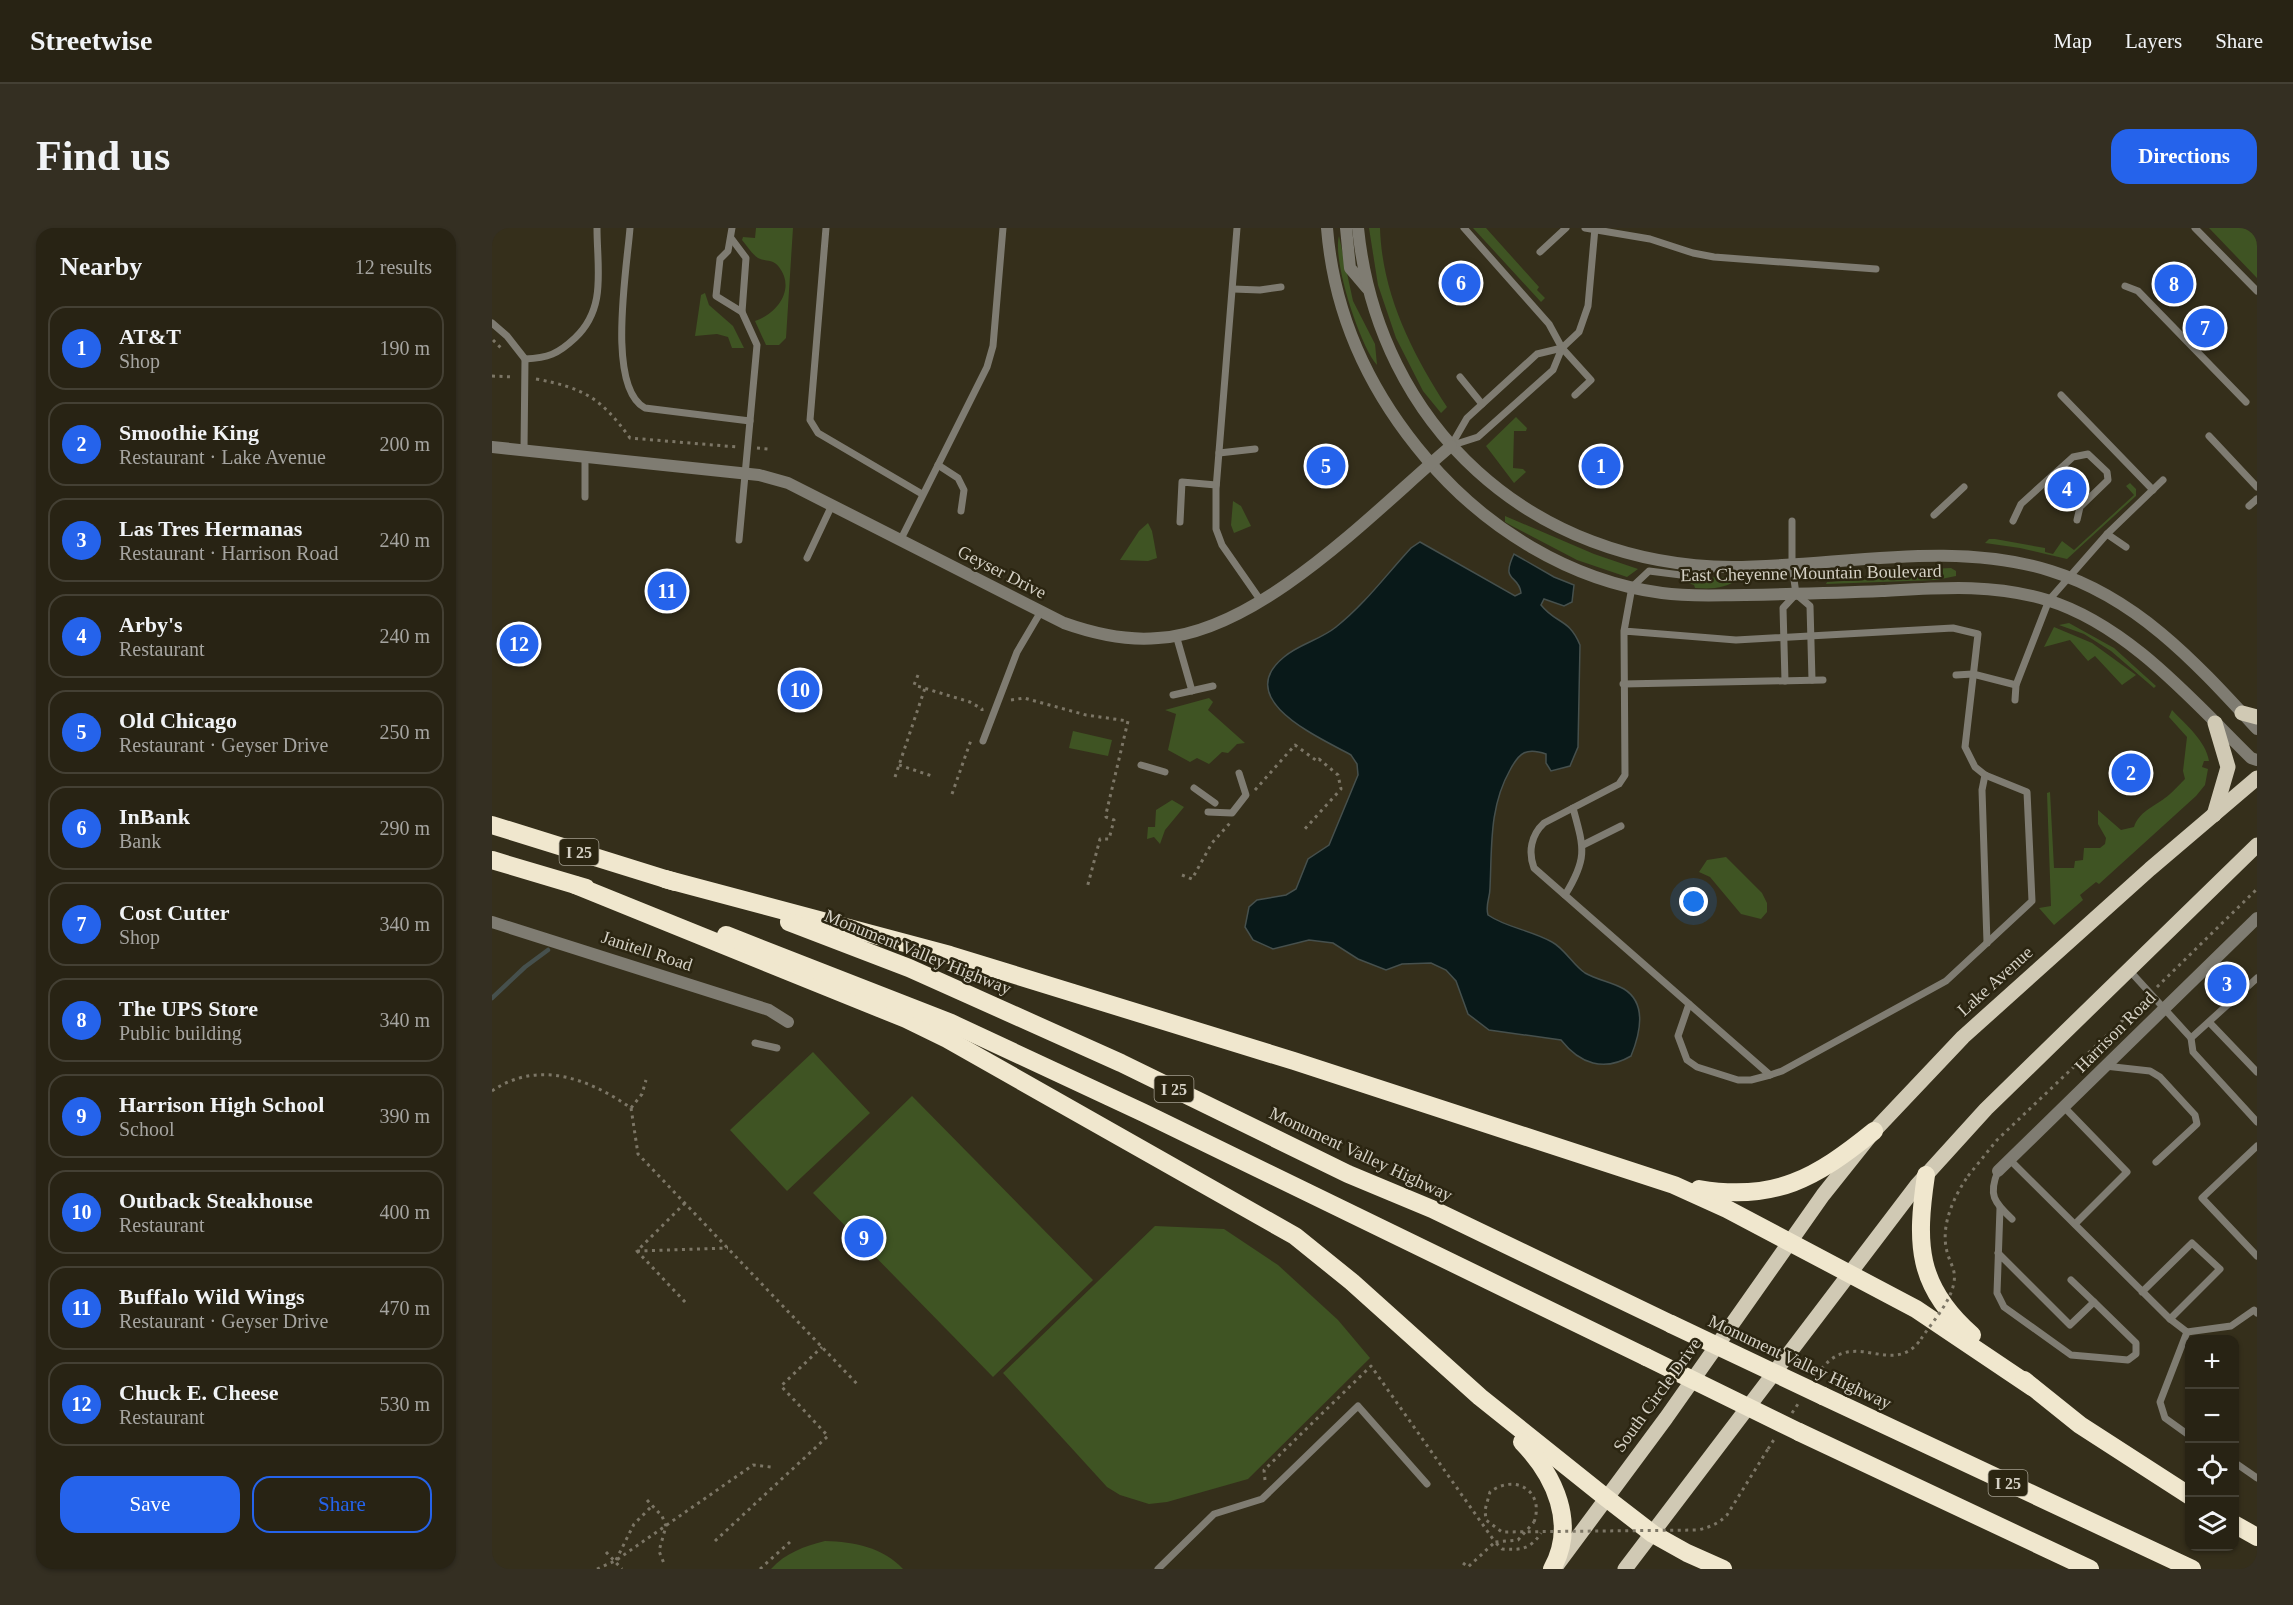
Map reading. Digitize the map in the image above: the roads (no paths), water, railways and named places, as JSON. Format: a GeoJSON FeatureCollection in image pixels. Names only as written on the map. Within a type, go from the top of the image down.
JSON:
{"type":"FeatureCollection","features":[{"type":"Feature","properties":{"kind":"highway","name":"Monument Valley Highway"},"geometry":{"type":"LineString","coordinates":[[492,825],[718,895],[909,968],[1121,1063],[1348,1174],[1432,1209],[2192,1569]]}},
{"type":"Feature","properties":{"kind":"highway","name":"I 25"},"geometry":{"type":"LineString","coordinates":[[492,860],[757,945],[951,1023],[1144,1113],[1799,1432],[2090,1569]]}},
{"type":"Feature","properties":{"kind":"highway"},"geometry":{"type":"LineString","coordinates":[[665,879],[950,955],[1294,1061],[1674,1185],[1727,1209],[1916,1309],[2032,1387]]}},
{"type":"Feature","properties":{"kind":"highway"},"geometry":{"type":"LineString","coordinates":[[575,885],[906,1019],[1006,1072],[1295,1236],[1352,1282],[1480,1397],[1605,1497],[1653,1534],[1723,1569]]}},
{"type":"Feature","properties":{"kind":"highway"},"geometry":{"type":"LineString","coordinates":[[1674,1185],[1734,1195],[1766,1192],[1793,1184],[1836,1162],[1874,1131]]}},
{"type":"Feature","properties":{"kind":"highway"},"geometry":{"type":"LineString","coordinates":[[1926,1175],[1920,1246],[1931,1287],[1958,1322],[2032,1387],[2080,1425],[2185,1493]]}},
{"type":"Feature","properties":{"kind":"highway"},"geometry":{"type":"LineString","coordinates":[[1480,1397],[1534,1455],[1553,1485],[1564,1524],[1561,1544],[1553,1569]]}},
{"type":"Feature","properties":{"kind":"highway"},"geometry":{"type":"LineString","coordinates":[[2239,1526],[2257,1537]]}},
{"type":"Feature","properties":{"kind":"main road"},"geometry":{"type":"LineString","coordinates":[[2214,815],[2228,767],[2215,723]]}},
{"type":"Feature","properties":{"kind":"main road","name":"Lake Avenue"},"geometry":{"type":"LineString","coordinates":[[1789,1243],[1874,1131],[1963,1036],[2257,778]]}},
{"type":"Feature","properties":{"kind":"main road"},"geometry":{"type":"LineString","coordinates":[[1624,1569],[1926,1175],[1986,1109],[2257,845]]}},
{"type":"Feature","properties":{"kind":"main road","name":"South Circle Drive"},"geometry":{"type":"LineString","coordinates":[[1553,1569],[1666,1418],[1789,1243]]}},
{"type":"Feature","properties":{"kind":"street","name":"East Cheyenne Mountain Boulevard"},"geometry":{"type":"LineString","coordinates":[[1327,228],[1333,272],[1354,346],[1366,374],[1397,423],[1430,463],[1472,506],[1515,537],[1573,567],[1632,586],[1685,595],[1796,594],[1965,587],[2008,591],[2049,600],[2103,626],[2140,651],[2251,758],[2257,760]]}},
{"type":"Feature","properties":{"kind":"street","name":"East Cheyenne Mountain Boulevard"},"geometry":{"type":"LineString","coordinates":[[1346,228],[1350,268],[1368,289]]}},
{"type":"Feature","properties":{"kind":"street","name":"East Cheyenne Mountain Boulevard"},"geometry":{"type":"LineString","coordinates":[[1358,228],[1368,289],[1376,319],[1401,373],[1431,423],[1450,446],[1475,471],[1522,507],[1567,531],[1618,551],[1696,564],[1730,567],[1792,565],[1953,555],[2006,560],[2068,577],[2115,600],[2154,624],[2250,715],[2257,729]]}},
{"type":"Feature","properties":{"kind":"street","name":"Geyser Drive"},"geometry":{"type":"LineString","coordinates":[[492,447],[744,473],[788,483],[1040,613],[1084,630],[1108,636],[1160,638],[1225,619],[1261,601],[1308,569],[1450,446]]}},
{"type":"Feature","properties":{"kind":"street","name":"Harrison Road"},"geometry":{"type":"LineString","coordinates":[[1998,1171],[2257,918]]}},
{"type":"Feature","properties":{"kind":"street","name":"Janitell Road"},"geometry":{"type":"LineString","coordinates":[[492,922],[769,1010],[788,1022]]}},
{"type":"Feature","properties":{"kind":"lane"},"geometry":{"type":"LineString","coordinates":[[525,359],[551,357],[591,322],[597,305],[597,228]]}},
{"type":"Feature","properties":{"kind":"lane"},"geometry":{"type":"LineString","coordinates":[[630,228],[621,351],[624,378],[630,396],[636,404],[645,408],[750,421]]}},
{"type":"Feature","properties":{"kind":"lane"},"geometry":{"type":"LineString","coordinates":[[732,228],[728,251],[720,259],[716,296],[742,312]]}},
{"type":"Feature","properties":{"kind":"lane"},"geometry":{"type":"LineString","coordinates":[[826,228],[810,420],[818,433],[922,494]]}},
{"type":"Feature","properties":{"kind":"lane"},"geometry":{"type":"LineString","coordinates":[[900,541],[989,361],[993,346],[1003,228]]}},
{"type":"Feature","properties":{"kind":"lane"},"geometry":{"type":"LineString","coordinates":[[1237,228],[1216,486],[1216,529],[1222,544],[1261,601]]}},
{"type":"Feature","properties":{"kind":"lane"},"geometry":{"type":"LineString","coordinates":[[1464,228],[1549,324],[1562,348],[1591,380],[1575,394]]}},
{"type":"Feature","properties":{"kind":"lane"},"geometry":{"type":"LineString","coordinates":[[1540,252],[1566,228]]}},
{"type":"Feature","properties":{"kind":"lane"},"geometry":{"type":"LineString","coordinates":[[1585,228],[1650,239],[1693,253],[1724,258],[1876,269]]}},
{"type":"Feature","properties":{"kind":"lane"},"geometry":{"type":"LineString","coordinates":[[2195,228],[2257,291]]}},
{"type":"Feature","properties":{"kind":"lane"},"geometry":{"type":"LineString","coordinates":[[1450,446],[1478,436],[1495,422],[1553,370],[1562,348],[1579,332],[1585,321],[1595,230]]}},
{"type":"Feature","properties":{"kind":"lane"},"geometry":{"type":"LineString","coordinates":[[731,238],[746,258],[742,312],[758,345],[739,540]]}},
{"type":"Feature","properties":{"kind":"lane"},"geometry":{"type":"LineString","coordinates":[[2125,286],[2138,291],[2154,305],[2246,402]]}},
{"type":"Feature","properties":{"kind":"lane"},"geometry":{"type":"LineString","coordinates":[[1233,289],[1260,290],[1281,287]]}},
{"type":"Feature","properties":{"kind":"lane"},"geometry":{"type":"LineString","coordinates":[[492,323],[507,336],[525,359],[524,450]]}},
{"type":"Feature","properties":{"kind":"lane"},"geometry":{"type":"LineString","coordinates":[[1450,446],[1467,418],[1537,354],[1562,348]]}},
{"type":"Feature","properties":{"kind":"lane"},"geometry":{"type":"LineString","coordinates":[[1460,377],[1482,404]]}},
{"type":"Feature","properties":{"kind":"lane"},"geometry":{"type":"LineString","coordinates":[[2061,396],[2152,490]]}},
{"type":"Feature","properties":{"kind":"lane"},"geometry":{"type":"LineString","coordinates":[[2210,436],[2257,487]]}},
{"type":"Feature","properties":{"kind":"lane"},"geometry":{"type":"LineString","coordinates":[[1219,453],[1255,449]]}},
{"type":"Feature","properties":{"kind":"lane"},"geometry":{"type":"LineString","coordinates":[[2013,521],[2021,504],[2073,457],[2088,454],[2107,472],[2108,480],[2080,507],[2077,520]]}},
{"type":"Feature","properties":{"kind":"lane"},"geometry":{"type":"LineString","coordinates":[[585,457],[585,497]]}},
{"type":"Feature","properties":{"kind":"lane"},"geometry":{"type":"LineString","coordinates":[[938,465],[958,478],[964,490],[961,511]]}},
{"type":"Feature","properties":{"kind":"lane"},"geometry":{"type":"LineString","coordinates":[[2015,700],[2016,685],[2049,600],[2107,534],[2163,480]]}},
{"type":"Feature","properties":{"kind":"lane"},"geometry":{"type":"LineString","coordinates":[[1180,522],[1182,482],[1216,486]]}},
{"type":"Feature","properties":{"kind":"lane"},"geometry":{"type":"LineString","coordinates":[[1934,515],[1964,487]]}},
{"type":"Feature","properties":{"kind":"lane"},"geometry":{"type":"LineString","coordinates":[[2249,506],[2257,499]]}},
{"type":"Feature","properties":{"kind":"lane"},"geometry":{"type":"LineString","coordinates":[[807,558],[832,505]]}},
{"type":"Feature","properties":{"kind":"lane"},"geometry":{"type":"LineString","coordinates":[[1792,521],[1792,565],[1796,594],[1810,606],[1812,680]]}},
{"type":"Feature","properties":{"kind":"lane"},"geometry":{"type":"LineString","coordinates":[[2107,534],[2126,548]]}},
{"type":"Feature","properties":{"kind":"lane"},"geometry":{"type":"LineString","coordinates":[[1696,564],[1681,575],[1649,571],[1632,586],[1624,631],[1625,775],[1619,784],[1544,823],[1537,830],[1531,847],[1531,859],[1534,868],[1770,1075]]}},
{"type":"Feature","properties":{"kind":"lane"},"geometry":{"type":"LineString","coordinates":[[1785,681],[1783,608],[1796,594]]}},
{"type":"Feature","properties":{"kind":"lane"},"geometry":{"type":"LineString","coordinates":[[983,741],[1017,652],[1040,613]]}},
{"type":"Feature","properties":{"kind":"lane"},"geometry":{"type":"LineString","coordinates":[[1624,631],[1736,640],[1953,628],[1978,634],[1965,747],[1975,767],[1985,775],[2027,792],[2032,901],[1946,981],[1782,1071],[1751,1080],[1738,1080],[1697,1068],[1687,1060],[1678,1036],[1689,1004]]}},
{"type":"Feature","properties":{"kind":"lane"},"geometry":{"type":"LineString","coordinates":[[1176,635],[1192,691]]}},
{"type":"Feature","properties":{"kind":"lane"},"geometry":{"type":"LineString","coordinates":[[1956,675],[1973,674],[2016,685]]}},
{"type":"Feature","properties":{"kind":"lane"},"geometry":{"type":"LineString","coordinates":[[1623,684],[1823,680]]}},
{"type":"Feature","properties":{"kind":"lane"},"geometry":{"type":"LineString","coordinates":[[1173,695],[1213,686]]}},
{"type":"Feature","properties":{"kind":"lane"},"geometry":{"type":"LineString","coordinates":[[1141,765],[1165,772]]}},
{"type":"Feature","properties":{"kind":"lane"},"geometry":{"type":"LineString","coordinates":[[1208,812],[1232,813],[1246,795],[1239,773]]}},
{"type":"Feature","properties":{"kind":"lane"},"geometry":{"type":"LineString","coordinates":[[1985,775],[1982,790],[1987,943]]}},
{"type":"Feature","properties":{"kind":"lane"},"geometry":{"type":"LineString","coordinates":[[1194,788],[1215,803]]}},
{"type":"Feature","properties":{"kind":"lane"},"geometry":{"type":"LineString","coordinates":[[1565,895],[1579,873],[1583,846],[1573,808]]}},
{"type":"Feature","properties":{"kind":"lane"},"geometry":{"type":"LineString","coordinates":[[1583,846],[1621,826]]}},
{"type":"Feature","properties":{"kind":"lane"},"geometry":{"type":"LineString","coordinates":[[2129,970],[2191,1038],[2193,1052],[2257,1122]]}},
{"type":"Feature","properties":{"kind":"lane"},"geometry":{"type":"LineString","coordinates":[[2191,1038],[2257,978]]}},
{"type":"Feature","properties":{"kind":"lane"},"geometry":{"type":"LineString","coordinates":[[2210,1023],[2257,1072]]}},
{"type":"Feature","properties":{"kind":"lane"},"geometry":{"type":"LineString","coordinates":[[755,1043],[777,1048]]}},
{"type":"Feature","properties":{"kind":"lane"},"geometry":{"type":"LineString","coordinates":[[2105,1066],[2150,1071],[2160,1077],[2195,1115],[2197,1124],[2156,1162]]}},
{"type":"Feature","properties":{"kind":"lane"},"geometry":{"type":"LineString","coordinates":[[2064,1107],[2127,1172],[2075,1224]]}},
{"type":"Feature","properties":{"kind":"lane"},"geometry":{"type":"LineString","coordinates":[[2257,1146],[2202,1198],[2257,1256]]}},
{"type":"Feature","properties":{"kind":"lane"},"geometry":{"type":"LineString","coordinates":[[2010,1160],[2142,1292],[2187,1332],[2231,1326],[2254,1310],[2257,1313]]}},
{"type":"Feature","properties":{"kind":"lane"},"geometry":{"type":"LineString","coordinates":[[1998,1171],[1992,1187],[2000,1208],[1997,1293],[2004,1307],[2071,1355],[2128,1360],[2136,1354],[2136,1344],[2071,1280]]}},
{"type":"Feature","properties":{"kind":"lane"},"geometry":{"type":"LineString","coordinates":[[2000,1208],[2012,1219]]}},
{"type":"Feature","properties":{"kind":"lane"},"geometry":{"type":"LineString","coordinates":[[2142,1292],[2192,1243],[2220,1269],[2170,1319]]}},
{"type":"Feature","properties":{"kind":"lane"},"geometry":{"type":"LineString","coordinates":[[1998,1253],[2070,1325],[2094,1302]]}},
{"type":"Feature","properties":{"kind":"lane"},"geometry":{"type":"LineString","coordinates":[[2185,1432],[2165,1418],[2160,1402],[2187,1332]]}},
{"type":"Feature","properties":{"kind":"lane"},"geometry":{"type":"LineString","coordinates":[[1158,1569],[1214,1514],[1262,1499],[1358,1406],[1427,1484]]}},
{"type":"Feature","properties":{"kind":"lane"},"geometry":{"type":"LineString","coordinates":[[2239,1465],[2257,1478]]}},
{"type":"Feature","properties":{"kind":"waterway"},"geometry":{"type":"LineString","coordinates":[[492,998],[525,967],[548,950]]}},
{"type":"Feature","properties":{"kind":"place","name":"InBank"},"geometry":{"type":"Point","coordinates":[1461,283]}},
{"type":"Feature","properties":{"kind":"place","name":"The UPS Store"},"geometry":{"type":"Point","coordinates":[2174,284]}},
{"type":"Feature","properties":{"kind":"place","name":"Cost Cutter"},"geometry":{"type":"Point","coordinates":[2205,328]}},
{"type":"Feature","properties":{"kind":"place","name":"Old Chicago"},"geometry":{"type":"Point","coordinates":[1326,466]}},
{"type":"Feature","properties":{"kind":"place","name":"AT&T"},"geometry":{"type":"Point","coordinates":[1601,466]}},
{"type":"Feature","properties":{"kind":"place","name":"Arby's"},"geometry":{"type":"Point","coordinates":[2067,489]}},
{"type":"Feature","properties":{"kind":"place","name":"Buffalo Wild Wings"},"geometry":{"type":"Point","coordinates":[667,591]}},
{"type":"Feature","properties":{"kind":"place","name":"Chuck E. Cheese"},"geometry":{"type":"Point","coordinates":[519,644]}},
{"type":"Feature","properties":{"kind":"place","name":"Outback Steakhouse"},"geometry":{"type":"Point","coordinates":[800,690]}},
{"type":"Feature","properties":{"kind":"place","name":"Smoothie King"},"geometry":{"type":"Point","coordinates":[2131,773]}},
{"type":"Feature","properties":{"kind":"place","name":"Las Tres Hermanas"},"geometry":{"type":"Point","coordinates":[2227,984]}},
{"type":"Feature","properties":{"kind":"place","name":"Harrison High School"},"geometry":{"type":"Point","coordinates":[864,1238]}}]}
